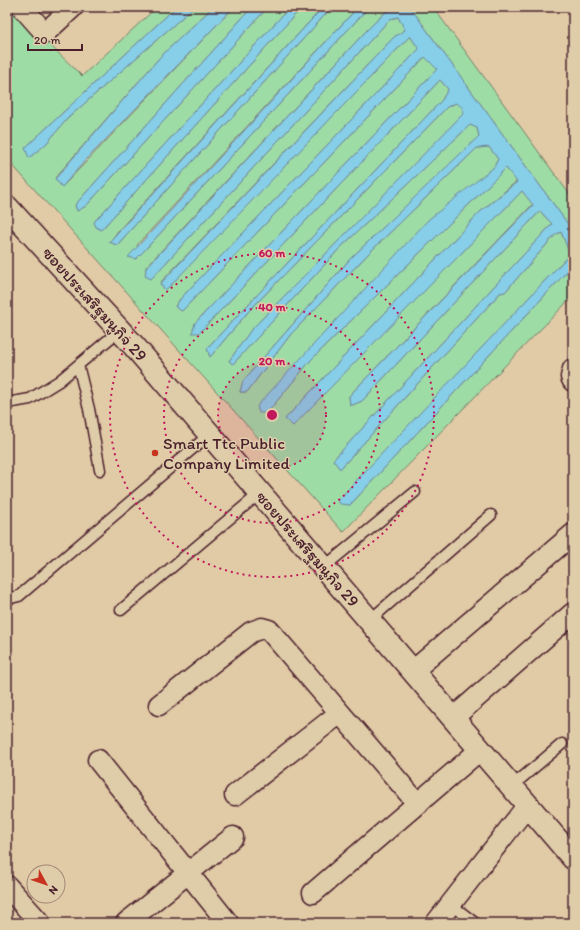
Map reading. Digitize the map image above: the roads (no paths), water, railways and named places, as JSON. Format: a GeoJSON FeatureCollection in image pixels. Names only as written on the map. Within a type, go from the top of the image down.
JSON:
{"type":"FeatureCollection","features":[{"type":"Feature","properties":{"kind":"street"},"geometry":{"type":"LineString","coordinates":[[22,7],[45,33],[73,7]]}},
{"type":"Feature","properties":{"kind":"street","name":"ซอยประเสริฐมนูกิจ 29"},"geometry":{"type":"LineString","coordinates":[[7,207],[120,330],[414,670],[527,806],[573,858]]}},
{"type":"Feature","properties":{"kind":"street"},"geometry":{"type":"LineString","coordinates":[[573,369],[571,377],[573,381]]}},
{"type":"Feature","properties":{"kind":"street"},"geometry":{"type":"LineString","coordinates":[[414,670],[573,534]]}},
{"type":"Feature","properties":{"kind":"street"},"geometry":{"type":"LineString","coordinates":[[454,718],[573,613]]}},
{"type":"Feature","properties":{"kind":"street"},"geometry":{"type":"LineString","coordinates":[[159,705],[251,632],[262,628],[269,630],[275,635],[418,804]]}},
{"type":"Feature","properties":{"kind":"street"},"geometry":{"type":"LineString","coordinates":[[235,795],[340,713]]}},
{"type":"Feature","properties":{"kind":"street"},"geometry":{"type":"LineString","coordinates":[[313,893],[480,750]]}},
{"type":"Feature","properties":{"kind":"street"},"geometry":{"type":"LineString","coordinates":[[98,760],[228,923]]}},
{"type":"Feature","properties":{"kind":"street"},"geometry":{"type":"LineString","coordinates":[[436,923],[527,806]]}},
{"type":"Feature","properties":{"kind":"street"},"geometry":{"type":"LineString","coordinates":[[126,923],[233,837]]}},
{"type":"Feature","properties":{"kind":"street"},"geometry":{"type":"LineString","coordinates":[[7,886],[40,923]]}},
{"type":"Feature","properties":{"kind":"lane"},"geometry":{"type":"LineString","coordinates":[[7,403],[30,399],[59,381],[120,330]]}},
{"type":"Feature","properties":{"kind":"lane"},"geometry":{"type":"LineString","coordinates":[[78,365],[90,409],[100,470]]}},
{"type":"Feature","properties":{"kind":"lane"},"geometry":{"type":"LineString","coordinates":[[7,599],[19,596],[210,434]]}},
{"type":"Feature","properties":{"kind":"lane"},"geometry":{"type":"LineString","coordinates":[[324,567],[416,492]]}},
{"type":"Feature","properties":{"kind":"lane"},"geometry":{"type":"LineString","coordinates":[[121,610],[260,493]]}},
{"type":"Feature","properties":{"kind":"lane"},"geometry":{"type":"LineString","coordinates":[[370,620],[491,515]]}},
{"type":"Feature","properties":{"kind":"lane"},"geometry":{"type":"LineString","coordinates":[[511,787],[562,744]]}},
{"type":"Feature","properties":{"kind":"lane"},"geometry":{"type":"LineString","coordinates":[[450,904],[475,923]]}},
{"type":"Feature","properties":{"kind":"water"},"geometry":{"type":"Polygon","coordinates":[[[176,7],[194,7],[68,118],[46,144],[29,158],[25,148],[176,7]]]}},
{"type":"Feature","properties":{"kind":"water"},"geometry":{"type":"Polygon","coordinates":[[[213,7],[234,7],[83,163],[62,187],[55,179],[160,57],[213,7]]]}},
{"type":"Feature","properties":{"kind":"water"},"geometry":{"type":"Polygon","coordinates":[[[252,7],[268,7],[86,206],[77,211],[75,205],[252,7]]]}},
{"type":"Feature","properties":{"kind":"water"},"geometry":{"type":"Polygon","coordinates":[[[290,7],[302,7],[101,230],[96,227],[94,222],[290,7]]]}},
{"type":"Feature","properties":{"kind":"water"},"geometry":{"type":"Polygon","coordinates":[[[323,7],[332,7],[117,245],[109,242],[323,7]]]}},
{"type":"Feature","properties":{"kind":"water"},"geometry":{"type":"Polygon","coordinates":[[[358,7],[369,7],[141,254],[136,259],[128,257],[358,7]]]}},
{"type":"Feature","properties":{"kind":"water"},"geometry":{"type":"Polygon","coordinates":[[[391,7],[410,7],[573,231],[573,265],[350,505],[340,504],[338,500],[570,254],[561,232],[555,235],[505,292],[500,293],[340,469],[333,460],[552,224],[540,211],[362,401],[350,406],[349,396],[533,205],[522,191],[293,426],[285,419],[480,212],[517,182],[506,168],[311,360],[267,413],[259,413],[257,406],[428,220],[494,167],[498,159],[489,147],[477,148],[370,252],[291,334],[247,392],[240,392],[243,381],[350,259],[479,136],[477,128],[470,125],[339,249],[233,364],[229,361],[251,330],[463,114],[462,107],[456,103],[447,107],[248,312],[210,357],[207,348],[442,100],[448,89],[440,80],[199,333],[192,333],[195,323],[437,69],[425,57],[182,311],[175,307],[181,298],[419,49],[410,36],[170,286],[165,290],[160,284],[394,37],[405,30],[398,17],[390,19],[151,279],[145,276],[146,268],[368,29],[391,7]]]}},
{"type":"Feature","properties":{"kind":"place","name":"Smart Ttc Public Company Limited"},"geometry":{"type":"Point","coordinates":[155,453]}}]}
